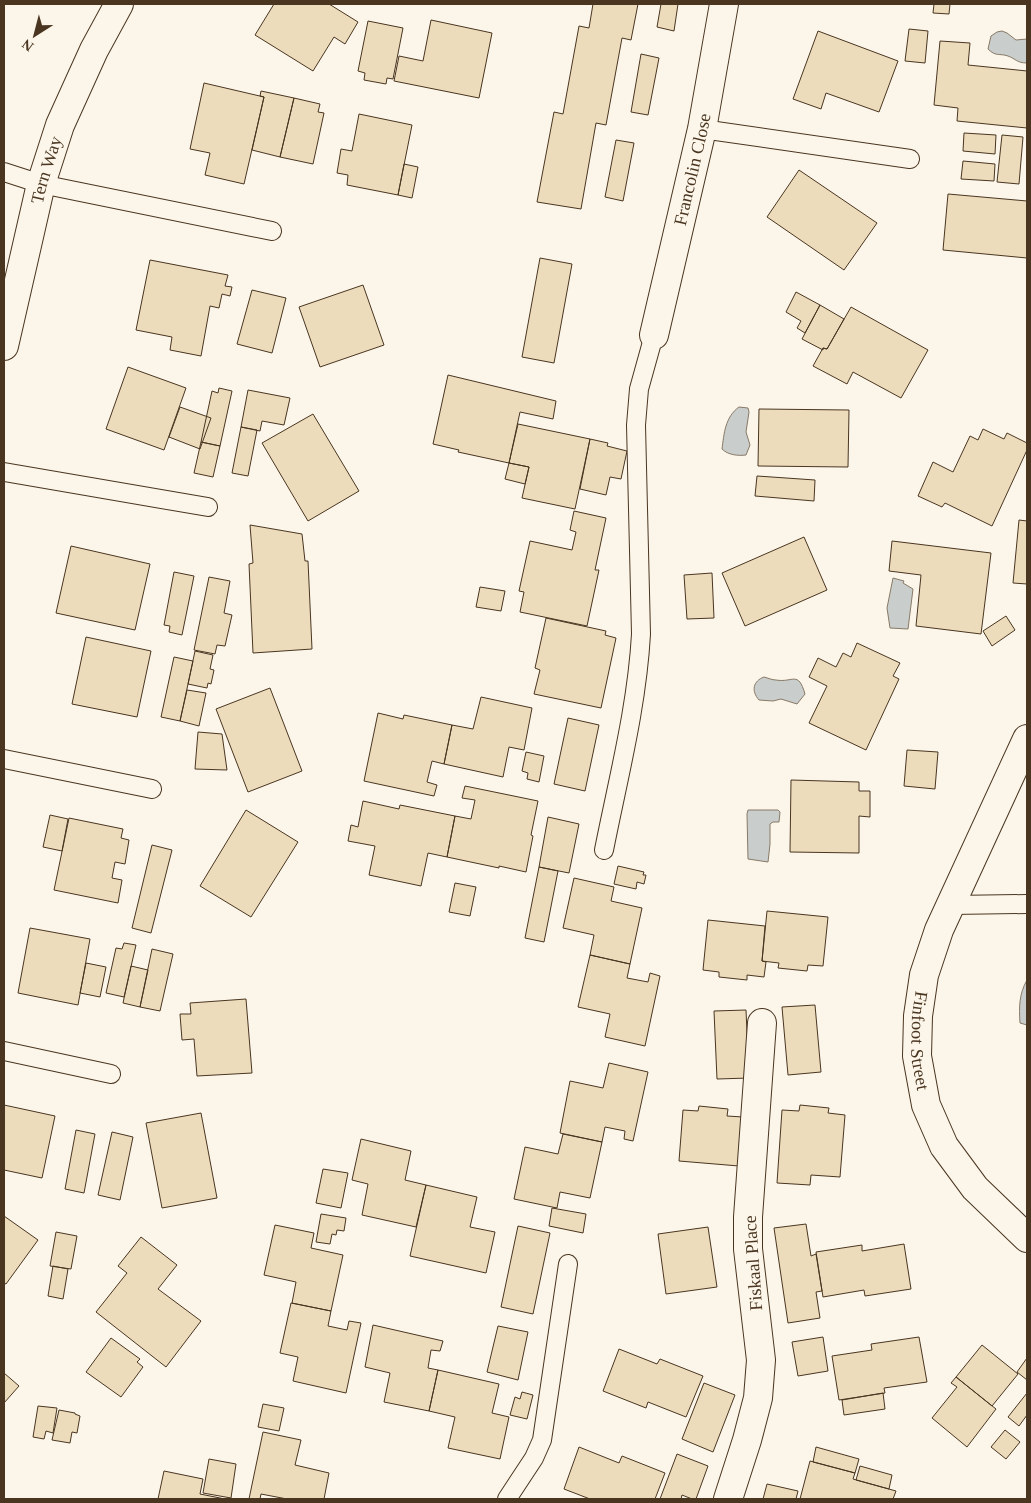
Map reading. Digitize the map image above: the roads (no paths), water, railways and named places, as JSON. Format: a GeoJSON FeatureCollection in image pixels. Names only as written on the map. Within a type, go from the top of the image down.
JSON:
{"type":"FeatureCollection","features":[{"type":"Feature","properties":{"kind":"street","name":"Tern Way"},"geometry":{"type":"LineString","coordinates":[[4,346],[40,184],[60,125],[94,50],[119,4]]}},
{"type":"Feature","properties":{"kind":"street","name":"Francolin Close"},"geometry":{"type":"LineString","coordinates":[[654,335],[702,129],[724,4]]}},
{"type":"Feature","properties":{"kind":"street","name":"Finfoot Street"},"geometry":{"type":"LineString","coordinates":[[1027,739],[939,930],[924,975],[918,1016],[917,1056],[926,1105],[944,1146],[975,1188],[1027,1238]]}},
{"type":"Feature","properties":{"kind":"street","name":"Fiskaal Place"},"geometry":{"type":"LineString","coordinates":[[728,1499],[750,1432],[758,1398],[760,1379],[761,1360],[748,1249],[748,1217],[762,1022]]}},
{"type":"Feature","properties":{"kind":"lane"},"geometry":{"type":"LineString","coordinates":[[702,129],[910,159]]}},
{"type":"Feature","properties":{"kind":"lane"},"geometry":{"type":"LineString","coordinates":[[4,172],[40,184],[272,231]]}},
{"type":"Feature","properties":{"kind":"lane"},"geometry":{"type":"LineString","coordinates":[[604,850],[640,667],[641,634],[636,425],[639,389],[654,335]]}},
{"type":"Feature","properties":{"kind":"lane"},"geometry":{"type":"LineString","coordinates":[[4,472],[208,507]]}},
{"type":"Feature","properties":{"kind":"lane"},"geometry":{"type":"LineString","coordinates":[[4,760],[152,789]]}},
{"type":"Feature","properties":{"kind":"lane"},"geometry":{"type":"LineString","coordinates":[[951,905],[1027,904]]}},
{"type":"Feature","properties":{"kind":"lane"},"geometry":{"type":"LineString","coordinates":[[4,1051],[111,1074]]}},
{"type":"Feature","properties":{"kind":"lane"},"geometry":{"type":"LineString","coordinates":[[507,1499],[534,1458],[542,1440],[568,1264]]}}]}
